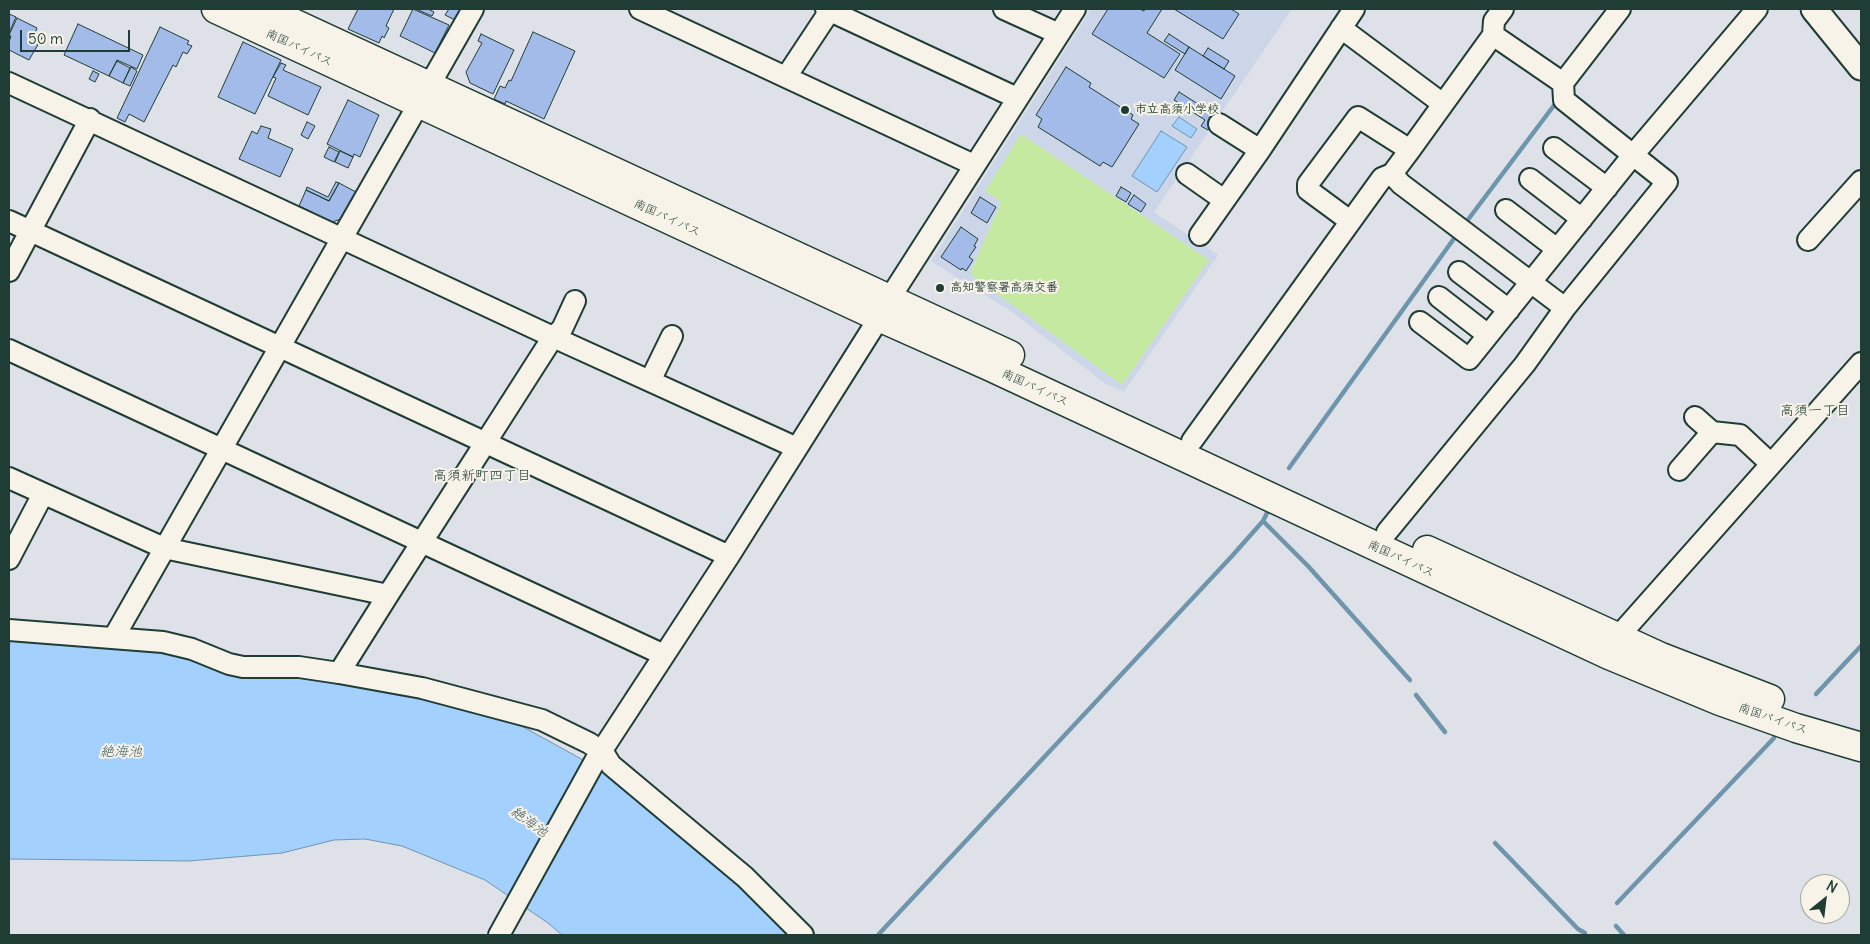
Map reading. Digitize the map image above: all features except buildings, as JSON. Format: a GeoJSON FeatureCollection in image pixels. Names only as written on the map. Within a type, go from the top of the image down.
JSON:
{"type":"FeatureCollection","features":[{"type":"Feature","properties":{"kind":"highway","name":"南国バイパス"},"geometry":{"type":"LineString","coordinates":[[216,9],[424,95],[885,308],[1192,441],[1617,638],[1728,683],[1814,715],[1861,729]]}},
{"type":"Feature","properties":{"kind":"highway","name":"南国バイパス"},"geometry":{"type":"LineString","coordinates":[[263,9],[424,95]]}},
{"type":"Feature","properties":{"kind":"highway","name":"南国バイパス"},"geometry":{"type":"LineString","coordinates":[[885,308],[989,366],[1241,485],[1650,673],[1779,722],[1861,747]]}},
{"type":"Feature","properties":{"kind":"main road"},"geometry":{"type":"LineString","coordinates":[[1814,9],[1861,66]]}},
{"type":"Feature","properties":{"kind":"street"},"geometry":{"type":"LineString","coordinates":[[114,637],[473,9]]}},
{"type":"Feature","properties":{"kind":"street"},"geometry":{"type":"LineString","coordinates":[[640,9],[974,165]]}},
{"type":"Feature","properties":{"kind":"street"},"geometry":{"type":"LineString","coordinates":[[786,77],[829,9],[1017,98]]}},
{"type":"Feature","properties":{"kind":"street"},"geometry":{"type":"LineString","coordinates":[[1004,9],[1058,34]]}},
{"type":"Feature","properties":{"kind":"street"},"geometry":{"type":"LineString","coordinates":[[499,935],[599,757],[729,556],[974,165],[1075,9]]}},
{"type":"Feature","properties":{"kind":"street"},"geometry":{"type":"LineString","coordinates":[[1200,235],[1260,150],[1354,9]]}},
{"type":"Feature","properties":{"kind":"street"},"geometry":{"type":"LineString","coordinates":[[1192,441],[1382,178],[1392,174],[1444,104],[1493,35],[1494,21],[1503,9]]}},
{"type":"Feature","properties":{"kind":"street"},"geometry":{"type":"LineString","coordinates":[[1387,532],[1525,364],[1565,308],[1673,187],[1564,100],[1563,83],[1620,9]]}},
{"type":"Feature","properties":{"kind":"street"},"geometry":{"type":"LineString","coordinates":[[1420,322],[1469,359],[1633,155],[1757,9]]}},
{"type":"Feature","properties":{"kind":"street"},"geometry":{"type":"LineString","coordinates":[[1341,28],[1444,104]]}},
{"type":"Feature","properties":{"kind":"street"},"geometry":{"type":"LineString","coordinates":[[1493,35],[1563,83]]}},
{"type":"Feature","properties":{"kind":"street"},"geometry":{"type":"LineString","coordinates":[[9,82],[553,337],[797,448]]}},
{"type":"Feature","properties":{"kind":"street"},"geometry":{"type":"LineString","coordinates":[[1350,221],[1308,190],[1308,184],[1358,117],[1410,150]]}},
{"type":"Feature","properties":{"kind":"street"},"geometry":{"type":"LineString","coordinates":[[9,271],[90,120]]}},
{"type":"Feature","properties":{"kind":"street"},"geometry":{"type":"LineString","coordinates":[[1219,124],[1260,150]]}},
{"type":"Feature","properties":{"kind":"street"},"geometry":{"type":"LineString","coordinates":[[1554,148],[1607,188]]}},
{"type":"Feature","properties":{"kind":"street"},"geometry":{"type":"LineString","coordinates":[[1187,174],[1224,200]]}},
{"type":"Feature","properties":{"kind":"street"},"geometry":{"type":"LineString","coordinates":[[1392,174],[1401,184],[1565,308]]}},
{"type":"Feature","properties":{"kind":"street"},"geometry":{"type":"LineString","coordinates":[[1530,179],[1582,219]]}},
{"type":"Feature","properties":{"kind":"street"},"geometry":{"type":"LineString","coordinates":[[1808,240],[1861,181]]}},
{"type":"Feature","properties":{"kind":"street"},"geometry":{"type":"LineString","coordinates":[[1506,210],[1557,249]]}},
{"type":"Feature","properties":{"kind":"street"},"geometry":{"type":"LineString","coordinates":[[9,221],[729,556]]}},
{"type":"Feature","properties":{"kind":"street"},"geometry":{"type":"LineString","coordinates":[[1459,272],[1509,310]]}},
{"type":"Feature","properties":{"kind":"street"},"geometry":{"type":"LineString","coordinates":[[1439,297],[1488,335]]}},
{"type":"Feature","properties":{"kind":"street"},"geometry":{"type":"LineString","coordinates":[[339,673],[553,337],[562,329],[575,301]]}},
{"type":"Feature","properties":{"kind":"street"},"geometry":{"type":"LineString","coordinates":[[650,381],[672,336]]}},
{"type":"Feature","properties":{"kind":"street"},"geometry":{"type":"LineString","coordinates":[[9,350],[664,655]]}},
{"type":"Feature","properties":{"kind":"street"},"geometry":{"type":"LineString","coordinates":[[1617,638],[1861,363]]}},
{"type":"Feature","properties":{"kind":"street"},"geometry":{"type":"LineString","coordinates":[[1695,417],[1712,432],[1740,435],[1771,464]]}},
{"type":"Feature","properties":{"kind":"street"},"geometry":{"type":"LineString","coordinates":[[1679,470],[1712,432]]}},
{"type":"Feature","properties":{"kind":"street"},"geometry":{"type":"LineString","coordinates":[[9,478],[164,548],[388,595]]}},
{"type":"Feature","properties":{"kind":"street"},"geometry":{"type":"LineString","coordinates":[[9,559],[43,494]]}},
{"type":"Feature","properties":{"kind":"street"},"geometry":{"type":"LineString","coordinates":[[9,630],[162,642],[192,649],[229,664],[243,667],[299,667],[339,673],[422,688],[542,720],[589,743],[599,757],[745,878],[803,935]]}},
{"type":"Feature","properties":{"kind":"shaded area","name":"市立高須小学校"},"geometry":{"type":"Polygon","coordinates":[[[1091,9],[1292,9],[1154,212],[1218,255],[1124,392],[1106,384],[1009,310],[931,261],[1091,9]]]}},
{"type":"Feature","properties":{"kind":"green space"},"geometry":{"type":"Polygon","coordinates":[[[1021,134],[1209,260],[1122,385],[970,274],[1001,202],[985,191],[1021,134]]]}},
{"type":"Feature","properties":{"kind":"water"},"geometry":{"type":"Polygon","coordinates":[[[1179,117],[1197,129],[1191,138],[1172,126],[1179,117]]]}},
{"type":"Feature","properties":{"kind":"water"},"geometry":{"type":"Polygon","coordinates":[[[1161,131],[1187,147],[1157,192],[1132,176],[1161,131]]]}},
{"type":"Feature","properties":{"kind":"water","name":"絶海池"},"geometry":{"type":"Polygon","coordinates":[[[9,637],[141,646],[175,654],[241,677],[295,678],[373,686],[507,718],[605,772],[752,898],[788,935],[562,935],[548,923],[485,880],[402,846],[365,839],[334,840],[282,853],[189,861],[9,859],[9,637]]]}},
{"type":"Feature","properties":{"kind":"waterway"},"geometry":{"type":"LineString","coordinates":[[1464,225],[1555,104]]}},
{"type":"Feature","properties":{"kind":"waterway"},"geometry":{"type":"LineString","coordinates":[[1289,468],[1458,233]]}},
{"type":"Feature","properties":{"kind":"waterway"},"geometry":{"type":"LineString","coordinates":[[878,935],[1232,556],[1263,521],[1267,513]]}},
{"type":"Feature","properties":{"kind":"waterway"},"geometry":{"type":"LineString","coordinates":[[1263,521],[1308,566],[1410,680]]}},
{"type":"Feature","properties":{"kind":"waterway"},"geometry":{"type":"LineString","coordinates":[[1816,694],[1861,646]]}},
{"type":"Feature","properties":{"kind":"waterway"},"geometry":{"type":"LineString","coordinates":[[1416,695],[1445,732]]}},
{"type":"Feature","properties":{"kind":"waterway"},"geometry":{"type":"LineString","coordinates":[[1617,903],[1774,738]]}},
{"type":"Feature","properties":{"kind":"waterway"},"geometry":{"type":"LineString","coordinates":[[1495,843],[1578,929],[1585,933]]}},
{"type":"Feature","properties":{"kind":"waterway"},"geometry":{"type":"LineString","coordinates":[[1616,926],[1624,935]]}},
{"type":"Feature","properties":{"kind":"place","name":"市立高須小学校"},"geometry":{"type":"Point","coordinates":[1125,110]}},
{"type":"Feature","properties":{"kind":"place","name":"高知警察署高須交番"},"geometry":{"type":"Point","coordinates":[940,288]}},
{"type":"Feature","properties":{"kind":"district","name":"高須一丁目"},"geometry":{"type":"Point","coordinates":[1815,411]}},
{"type":"Feature","properties":{"kind":"district","name":"高須新町四丁目"},"geometry":{"type":"Point","coordinates":[482,476]}}]}
